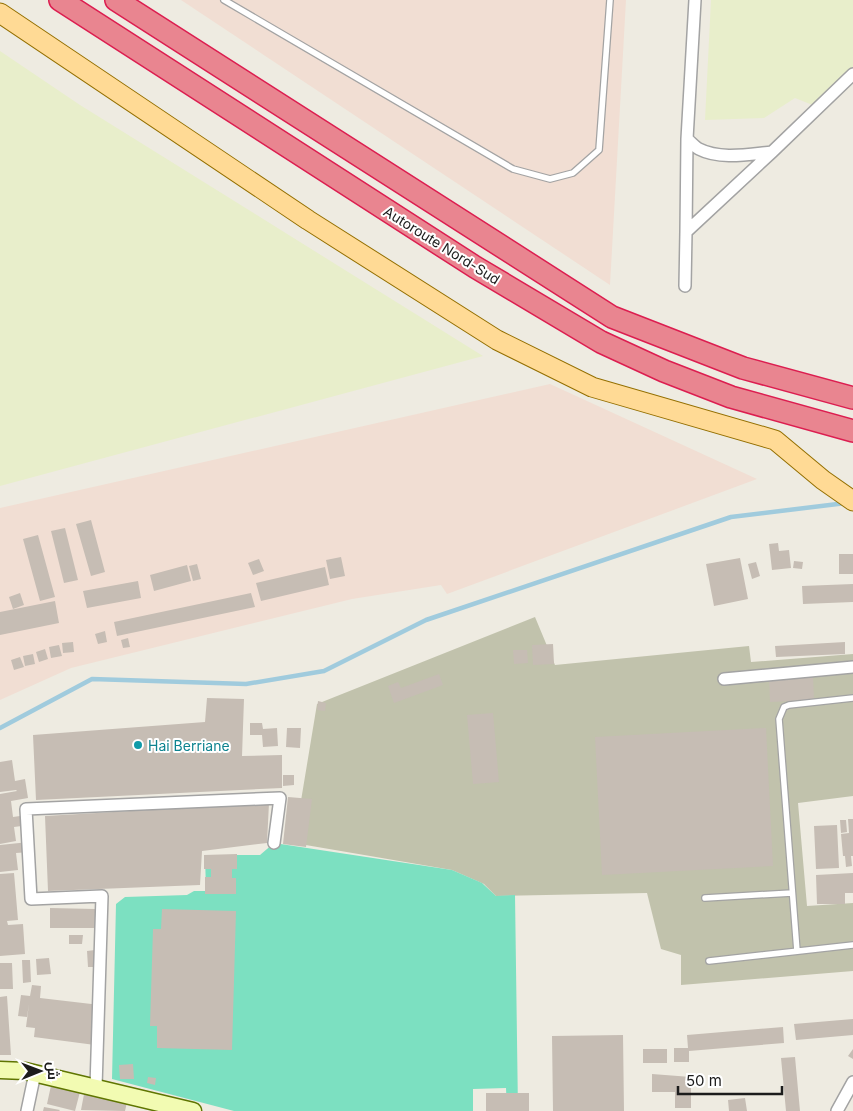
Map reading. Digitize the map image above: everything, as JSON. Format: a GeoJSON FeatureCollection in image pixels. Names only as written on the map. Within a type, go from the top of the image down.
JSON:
{"type":"FeatureCollection","features":[{"type":"Feature","properties":{"kind":"highway","name":"Autoroute Nord-Sud"},"geometry":{"type":"LineString","coordinates":[[60,0],[475,266],[601,342],[664,371],[731,397],[853,431]]}},
{"type":"Feature","properties":{"kind":"highway"},"geometry":{"type":"LineString","coordinates":[[116,0],[612,316],[743,368],[853,398]]}},
{"type":"Feature","properties":{"kind":"main road"},"geometry":{"type":"LineString","coordinates":[[0,13],[308,220],[497,340],[592,387],[775,440],[823,480],[853,501]]}},
{"type":"Feature","properties":{"kind":"main road"},"geometry":{"type":"LineString","coordinates":[[0,1070],[35,1073],[193,1111]]}},
{"type":"Feature","properties":{"kind":"street"},"geometry":{"type":"LineString","coordinates":[[685,286],[687,139],[695,0]]}},
{"type":"Feature","properties":{"kind":"street"},"geometry":{"type":"LineString","coordinates":[[686,232],[853,74]]}},
{"type":"Feature","properties":{"kind":"street"},"geometry":{"type":"LineString","coordinates":[[687,139],[698,149],[709,153],[740,155],[772,152]]}},
{"type":"Feature","properties":{"kind":"street"},"geometry":{"type":"LineString","coordinates":[[724,678],[853,667]]}},
{"type":"Feature","properties":{"kind":"street"},"geometry":{"type":"LineString","coordinates":[[96,1087],[102,896],[31,899],[26,809],[280,798],[274,843]]}},
{"type":"Feature","properties":{"kind":"street"},"geometry":{"type":"LineString","coordinates":[[27,1111],[35,1073]]}},
{"type":"Feature","properties":{"kind":"street"},"geometry":{"type":"LineString","coordinates":[[836,1111],[853,1082]]}},
{"type":"Feature","properties":{"kind":"lane"},"geometry":{"type":"LineString","coordinates":[[224,0],[513,169],[550,179],[573,173],[599,150],[610,0]]}},
{"type":"Feature","properties":{"kind":"lane"},"geometry":{"type":"LineString","coordinates":[[797,951],[779,719],[784,708],[789,705],[853,698]]}},
{"type":"Feature","properties":{"kind":"lane"},"geometry":{"type":"LineString","coordinates":[[705,898],[792,893]]}},
{"type":"Feature","properties":{"kind":"lane"},"geometry":{"type":"LineString","coordinates":[[709,961],[853,945]]}},
{"type":"Feature","properties":{"kind":"shaded area"},"geometry":{"type":"Polygon","coordinates":[[[181,0],[626,0],[610,285],[181,0]]]}},
{"type":"Feature","properties":{"kind":"shaded area"},"geometry":{"type":"Polygon","coordinates":[[[711,0],[853,0],[853,69],[815,106],[795,98],[764,118],[705,120],[711,0]]]}},
{"type":"Feature","properties":{"kind":"shaded area"},"geometry":{"type":"Polygon","coordinates":[[[0,51],[80,105],[483,356],[0,486],[0,51]]]}},
{"type":"Feature","properties":{"kind":"shaded area"},"geometry":{"type":"Polygon","coordinates":[[[550,384],[757,479],[447,594],[441,585],[352,599],[71,668],[0,700],[0,508],[550,384]]]}},
{"type":"Feature","properties":{"kind":"shaded area"},"geometry":{"type":"Polygon","coordinates":[[[535,617],[555,665],[749,646],[751,662],[853,654],[853,796],[798,803],[807,906],[853,903],[853,971],[681,985],[681,955],[661,949],[647,893],[496,896],[484,884],[452,870],[294,843],[317,704],[535,617]]]}},
{"type":"Feature","properties":{"kind":"green space"},"geometry":{"type":"Polygon","coordinates":[[[274,843],[452,870],[482,883],[496,896],[515,895],[518,1111],[507,1111],[506,1088],[473,1089],[473,1111],[234,1111],[112,1079],[116,904],[125,897],[187,895],[194,891],[206,891],[205,855],[260,855],[274,843]]]}},
{"type":"Feature","properties":{"kind":"building"},"geometry":{"type":"Polygon","coordinates":[[[91,520],[105,572],[91,576],[76,524],[91,520]]]}},
{"type":"Feature","properties":{"kind":"building"},"geometry":{"type":"Polygon","coordinates":[[[65,528],[78,580],[64,583],[51,531],[65,528]]]}},
{"type":"Feature","properties":{"kind":"building"},"geometry":{"type":"Polygon","coordinates":[[[38,535],[55,597],[40,601],[23,539],[38,535]]]}},
{"type":"Feature","properties":{"kind":"building"},"geometry":{"type":"Polygon","coordinates":[[[778,543],[779,551],[789,550],[791,568],[772,570],[769,544],[778,543]]]}},
{"type":"Feature","properties":{"kind":"building"},"geometry":{"type":"Polygon","coordinates":[[[839,554],[853,554],[853,574],[839,574],[839,554]]]}},
{"type":"Feature","properties":{"kind":"building"},"geometry":{"type":"Polygon","coordinates":[[[341,557],[345,576],[330,579],[326,560],[341,557]]]}},
{"type":"Feature","properties":{"kind":"building"},"geometry":{"type":"Polygon","coordinates":[[[740,558],[748,599],[714,606],[706,564],[740,558]]]}},
{"type":"Feature","properties":{"kind":"building"},"geometry":{"type":"Polygon","coordinates":[[[259,559],[264,571],[253,575],[248,563],[259,559]]]}},
{"type":"Feature","properties":{"kind":"building"},"geometry":{"type":"Polygon","coordinates":[[[794,561],[803,562],[802,569],[793,568],[794,561]]]}},
{"type":"Feature","properties":{"kind":"building"},"geometry":{"type":"Polygon","coordinates":[[[756,562],[760,576],[752,579],[748,564],[756,562]]]}},
{"type":"Feature","properties":{"kind":"building"},"geometry":{"type":"Polygon","coordinates":[[[197,564],[201,579],[193,581],[189,566],[197,564]]]}},
{"type":"Feature","properties":{"kind":"building"},"geometry":{"type":"Polygon","coordinates":[[[187,565],[191,581],[154,591],[150,575],[187,565]]]}},
{"type":"Feature","properties":{"kind":"building"},"geometry":{"type":"Polygon","coordinates":[[[325,567],[329,585],[261,601],[256,583],[325,567]]]}},
{"type":"Feature","properties":{"kind":"building"},"geometry":{"type":"Polygon","coordinates":[[[138,581],[141,598],[87,608],[83,591],[138,581]]]}},
{"type":"Feature","properties":{"kind":"building"},"geometry":{"type":"Polygon","coordinates":[[[853,584],[853,602],[803,604],[802,586],[853,584]]]}},
{"type":"Feature","properties":{"kind":"building"},"geometry":{"type":"Polygon","coordinates":[[[20,593],[24,605],[13,609],[9,597],[20,593]]]}},
{"type":"Feature","properties":{"kind":"building"},"geometry":{"type":"Polygon","coordinates":[[[251,593],[255,607],[117,636],[114,622],[251,593]]]}},
{"type":"Feature","properties":{"kind":"building"},"geometry":{"type":"Polygon","coordinates":[[[55,601],[59,623],[0,635],[0,612],[55,601]]]}},
{"type":"Feature","properties":{"kind":"building"},"geometry":{"type":"Polygon","coordinates":[[[105,631],[107,642],[98,644],[95,634],[105,631]]]}},
{"type":"Feature","properties":{"kind":"building"},"geometry":{"type":"Polygon","coordinates":[[[128,638],[130,647],[123,648],[121,640],[128,638]]]}},
{"type":"Feature","properties":{"kind":"building"},"geometry":{"type":"Polygon","coordinates":[[[73,642],[74,652],[63,653],[62,643],[73,642]]]}},
{"type":"Feature","properties":{"kind":"building"},"geometry":{"type":"Polygon","coordinates":[[[845,642],[845,654],[776,657],[775,646],[845,642]]]}},
{"type":"Feature","properties":{"kind":"building"},"geometry":{"type":"Polygon","coordinates":[[[553,644],[554,664],[533,665],[532,645],[553,644]]]}},
{"type":"Feature","properties":{"kind":"building"},"geometry":{"type":"Polygon","coordinates":[[[59,645],[62,656],[51,658],[49,647],[59,645]]]}},
{"type":"Feature","properties":{"kind":"building"},"geometry":{"type":"Polygon","coordinates":[[[45,649],[48,659],[39,662],[36,652],[45,649]]]}},
{"type":"Feature","properties":{"kind":"building"},"geometry":{"type":"Polygon","coordinates":[[[513,650],[527,650],[528,663],[514,664],[513,650]]]}},
{"type":"Feature","properties":{"kind":"building"},"geometry":{"type":"Polygon","coordinates":[[[33,654],[35,664],[25,666],[23,656],[33,654]]]}},
{"type":"Feature","properties":{"kind":"building"},"geometry":{"type":"Polygon","coordinates":[[[20,657],[24,667],[14,670],[11,660],[20,657]]]}},
{"type":"Feature","properties":{"kind":"building"},"geometry":{"type":"Polygon","coordinates":[[[439,674],[443,685],[394,703],[388,686],[398,682],[401,688],[439,674]]]}},
{"type":"Feature","properties":{"kind":"building"},"geometry":{"type":"Polygon","coordinates":[[[813,676],[814,700],[770,702],[769,678],[813,676]]]}},
{"type":"Feature","properties":{"kind":"building","name":"Hai Berriane"},"geometry":{"type":"Polygon","coordinates":[[[207,698],[244,699],[242,756],[282,755],[282,788],[36,800],[33,735],[205,722],[207,698]]]}},
{"type":"Feature","properties":{"kind":"building"},"geometry":{"type":"Polygon","coordinates":[[[318,701],[326,703],[325,711],[317,710],[318,701]]]}},
{"type":"Feature","properties":{"kind":"building"},"geometry":{"type":"Polygon","coordinates":[[[493,713],[499,782],[473,784],[467,715],[493,713]]]}},
{"type":"Feature","properties":{"kind":"building"},"geometry":{"type":"Polygon","coordinates":[[[250,723],[262,723],[263,729],[277,728],[278,746],[263,747],[262,735],[250,735],[250,723]]]}},
{"type":"Feature","properties":{"kind":"building"},"geometry":{"type":"Polygon","coordinates":[[[287,728],[301,728],[300,748],[286,747],[287,728]]]}},
{"type":"Feature","properties":{"kind":"building"},"geometry":{"type":"Polygon","coordinates":[[[766,728],[773,866],[602,875],[595,737],[766,728]]]}},
{"type":"Feature","properties":{"kind":"building"},"geometry":{"type":"Polygon","coordinates":[[[12,760],[15,781],[25,779],[28,798],[11,801],[13,817],[27,815],[29,825],[14,827],[16,841],[0,844],[0,794],[17,791],[0,792],[0,762],[12,760]]]}},
{"type":"Feature","properties":{"kind":"building"},"geometry":{"type":"Polygon","coordinates":[[[283,775],[294,775],[294,785],[283,786],[283,775]]]}},
{"type":"Feature","properties":{"kind":"building"},"geometry":{"type":"Polygon","coordinates":[[[288,797],[312,799],[306,847],[283,844],[288,797]]]}},
{"type":"Feature","properties":{"kind":"building"},"geometry":{"type":"Polygon","coordinates":[[[269,803],[267,843],[202,851],[200,885],[48,891],[45,816],[269,803]]]}},
{"type":"Feature","properties":{"kind":"building"},"geometry":{"type":"Polygon","coordinates":[[[848,819],[853,819],[853,856],[851,856],[852,866],[846,867],[841,834],[849,833],[848,819]]]}},
{"type":"Feature","properties":{"kind":"building"},"geometry":{"type":"Polygon","coordinates":[[[840,820],[846,820],[847,832],[841,833],[840,820]]]}},
{"type":"Feature","properties":{"kind":"building"},"geometry":{"type":"Polygon","coordinates":[[[837,825],[839,868],[816,869],[814,826],[837,825]]]}},
{"type":"Feature","properties":{"kind":"building"},"geometry":{"type":"Polygon","coordinates":[[[29,842],[30,852],[16,853],[18,870],[0,872],[0,845],[29,842]]]}},
{"type":"Feature","properties":{"kind":"building"},"geometry":{"type":"Polygon","coordinates":[[[237,854],[237,869],[232,869],[232,878],[236,878],[236,894],[205,894],[205,877],[211,877],[211,869],[204,869],[204,855],[237,854]]]}},
{"type":"Feature","properties":{"kind":"building"},"geometry":{"type":"Polygon","coordinates":[[[14,873],[18,920],[7,921],[8,925],[23,924],[25,954],[0,956],[0,874],[14,873]]]}},
{"type":"Feature","properties":{"kind":"building"},"geometry":{"type":"Polygon","coordinates":[[[853,873],[853,893],[845,893],[845,904],[817,904],[816,875],[853,873]]]}},
{"type":"Feature","properties":{"kind":"building"},"geometry":{"type":"Polygon","coordinates":[[[50,908],[95,909],[95,928],[50,928],[50,908]]]}},
{"type":"Feature","properties":{"kind":"building"},"geometry":{"type":"Polygon","coordinates":[[[162,909],[236,911],[232,1050],[157,1048],[157,1026],[150,1026],[153,929],[161,929],[162,909]]]}},
{"type":"Feature","properties":{"kind":"building"},"geometry":{"type":"Polygon","coordinates":[[[69,935],[83,935],[82,944],[69,944],[69,935]]]}},
{"type":"Feature","properties":{"kind":"building"},"geometry":{"type":"Polygon","coordinates":[[[95,950],[96,967],[88,967],[87,951],[95,950]]]}},
{"type":"Feature","properties":{"kind":"building"},"geometry":{"type":"Polygon","coordinates":[[[49,958],[51,974],[37,975],[36,959],[49,958]]]}},
{"type":"Feature","properties":{"kind":"building"},"geometry":{"type":"Polygon","coordinates":[[[22,960],[30,960],[31,982],[23,983],[22,960]]]}},
{"type":"Feature","properties":{"kind":"building"},"geometry":{"type":"Polygon","coordinates":[[[0,963],[12,963],[13,989],[0,989],[0,963]]]}},
{"type":"Feature","properties":{"kind":"building"},"geometry":{"type":"Polygon","coordinates":[[[32,985],[41,986],[40,998],[100,1005],[95,1045],[34,1037],[35,1028],[26,1027],[29,1004],[27,1017],[18,1016],[21,995],[30,996],[32,985]]]}},
{"type":"Feature","properties":{"kind":"building"},"geometry":{"type":"Polygon","coordinates":[[[7,996],[11,1055],[0,1055],[0,997],[7,996]]]}},
{"type":"Feature","properties":{"kind":"building"},"geometry":{"type":"Polygon","coordinates":[[[853,1019],[853,1035],[796,1040],[794,1024],[853,1019]]]}},
{"type":"Feature","properties":{"kind":"building"},"geometry":{"type":"Polygon","coordinates":[[[783,1027],[784,1043],[689,1051],[689,1062],[674,1062],[674,1048],[688,1048],[687,1035],[783,1027]]]}},
{"type":"Feature","properties":{"kind":"building"},"geometry":{"type":"Polygon","coordinates":[[[623,1035],[624,1111],[553,1111],[552,1036],[623,1035]]]}},
{"type":"Feature","properties":{"kind":"building"},"geometry":{"type":"Polygon","coordinates":[[[643,1049],[667,1049],[667,1063],[643,1063],[643,1049]]]}},
{"type":"Feature","properties":{"kind":"building"},"geometry":{"type":"Polygon","coordinates":[[[853,1049],[853,1059],[848,1056],[853,1049]]]}},
{"type":"Feature","properties":{"kind":"building"},"geometry":{"type":"Polygon","coordinates":[[[795,1057],[800,1111],[786,1111],[781,1058],[795,1057]]]}},
{"type":"Feature","properties":{"kind":"building"},"geometry":{"type":"Polygon","coordinates":[[[133,1064],[134,1079],[120,1079],[119,1065],[133,1064]]]}},
{"type":"Feature","properties":{"kind":"building"},"geometry":{"type":"Polygon","coordinates":[[[652,1074],[691,1077],[691,1108],[675,1108],[675,1092],[652,1092],[652,1074]]]}},
{"type":"Feature","properties":{"kind":"building"},"geometry":{"type":"Polygon","coordinates":[[[148,1077],[156,1078],[155,1085],[147,1083],[148,1077]]]}},
{"type":"Feature","properties":{"kind":"building"},"geometry":{"type":"Polygon","coordinates":[[[52,1081],[81,1088],[75,1111],[47,1104],[52,1081]]]}},
{"type":"Feature","properties":{"kind":"building"},"geometry":{"type":"Polygon","coordinates":[[[85,1089],[128,1098],[125,1111],[81,1110],[85,1089]]]}},
{"type":"Feature","properties":{"kind":"building"},"geometry":{"type":"Polygon","coordinates":[[[486,1093],[529,1093],[529,1111],[486,1111],[486,1093]]]}},
{"type":"Feature","properties":{"kind":"building"},"geometry":{"type":"Polygon","coordinates":[[[745,1098],[747,1111],[729,1111],[728,1100],[745,1098]]]}},
{"type":"Feature","properties":{"kind":"building"},"geometry":{"type":"Polygon","coordinates":[[[44,1107],[60,1110],[43,1111],[44,1107]]]}},
{"type":"Feature","properties":{"kind":"waterway"},"geometry":{"type":"LineString","coordinates":[[0,728],[92,679],[246,684],[324,671],[426,620],[731,517],[846,503]]}},
{"type":"Feature","properties":{"kind":"place","name":"Hai Berriane"},"geometry":{"type":"Point","coordinates":[138,745]}}]}
